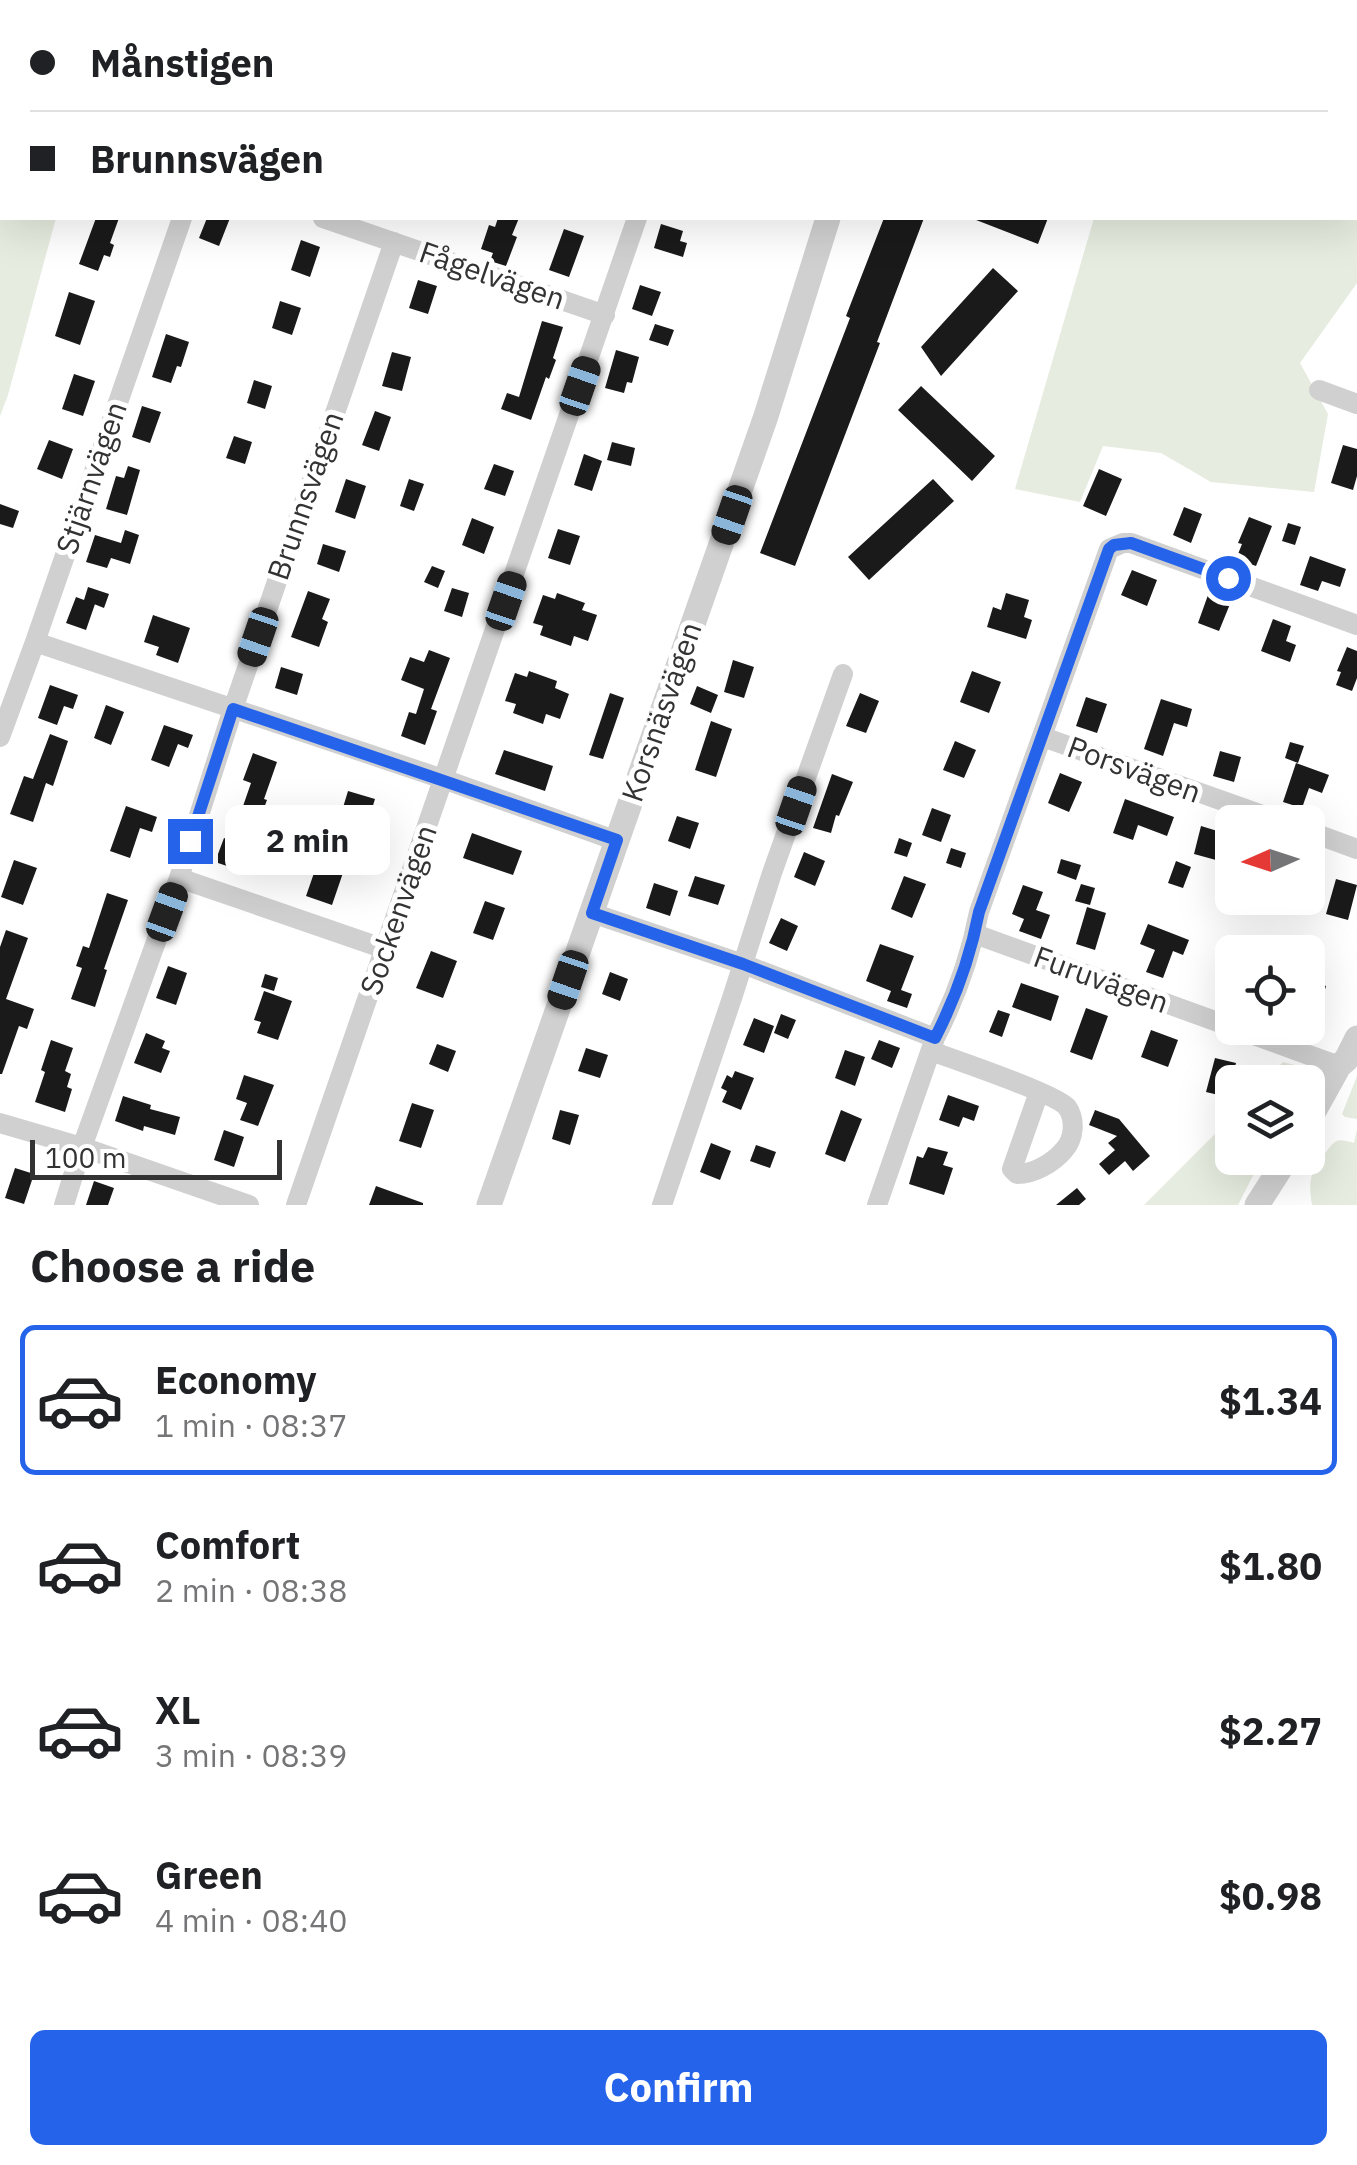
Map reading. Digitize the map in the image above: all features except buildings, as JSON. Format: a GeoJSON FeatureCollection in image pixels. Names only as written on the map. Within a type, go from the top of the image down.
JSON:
{"type":"FeatureCollection","features":[{"type":"Feature","properties":{"kind":"street","name":"Stjärnvägen"},"geometry":{"type":"LineString","coordinates":[[0,737],[181,220]]}},
{"type":"Feature","properties":{"kind":"street","name":"Fågelvägen"},"geometry":{"type":"LineString","coordinates":[[329,220],[605,315]]}},
{"type":"Feature","properties":{"kind":"street","name":"Sockenvägen"},"geometry":{"type":"LineString","coordinates":[[296,1205],[637,220]]}},
{"type":"Feature","properties":{"kind":"street","name":"Korsnäsvägen"},"geometry":{"type":"LineString","coordinates":[[489,1205],[766,416],[827,220]]}},
{"type":"Feature","properties":{"kind":"street","name":"Brunnsvägen"},"geometry":{"type":"LineString","coordinates":[[64,1205],[394,242]]}},
{"type":"Feature","properties":{"kind":"street"},"geometry":{"type":"LineString","coordinates":[[1319,390],[1357,404]]}},
{"type":"Feature","properties":{"kind":"street"},"geometry":{"type":"LineString","coordinates":[[878,1205],[1109,549],[1131,543],[1357,625]]}},
{"type":"Feature","properties":{"kind":"street"},"geometry":{"type":"LineString","coordinates":[[36,642],[617,840]]}},
{"type":"Feature","properties":{"kind":"street"},"geometry":{"type":"LineString","coordinates":[[662,1205],[772,872],[843,674]]}},
{"type":"Feature","properties":{"kind":"street","name":"Porsvägen"},"geometry":{"type":"LineString","coordinates":[[1043,737],[1234,805]]}},
{"type":"Feature","properties":{"kind":"street"},"geometry":{"type":"LineString","coordinates":[[1325,838],[1357,849]]}},
{"type":"Feature","properties":{"kind":"street"},"geometry":{"type":"LineString","coordinates":[[179,878],[386,949]]}},
{"type":"Feature","properties":{"kind":"street"},"geometry":{"type":"LineString","coordinates":[[592,913],[743,964],[1039,1092]]}},
{"type":"Feature","properties":{"kind":"street","name":"Furuvägen"},"geometry":{"type":"LineString","coordinates":[[975,934],[1340,1066]]}},
{"type":"Feature","properties":{"kind":"street"},"geometry":{"type":"LineString","coordinates":[[1325,1092],[1357,1038]]}},
{"type":"Feature","properties":{"kind":"street"},"geometry":{"type":"LineString","coordinates":[[0,1124],[82,1147],[248,1205]]}},
{"type":"Feature","properties":{"kind":"street"},"geometry":{"type":"LineString","coordinates":[[1262,1204],[1278,1175]]}},
{"type":"Feature","properties":{"kind":"shaded area"},"geometry":{"type":"Polygon","coordinates":[[[0,220],[55,220],[8,395],[0,416],[0,220]]]}},
{"type":"Feature","properties":{"kind":"shaded area"},"geometry":{"type":"Polygon","coordinates":[[[1093,220],[1357,220],[1357,283],[1300,363],[1328,414],[1314,492],[1211,482],[1161,453],[1103,446],[1080,502],[1015,489],[1093,220]]]}},
{"type":"Feature","properties":{"kind":"shaded area"},"geometry":{"type":"Polygon","coordinates":[[[1357,1076],[1357,1119],[1342,1114],[1357,1076]]]}},
{"type":"Feature","properties":{"kind":"shaded area"},"geometry":{"type":"Polygon","coordinates":[[[1357,1130],[1357,1205],[1312,1205],[1312,1175],[1325,1175],[1325,1154],[1340,1140],[1354,1143],[1357,1130]]]}},
{"type":"Feature","properties":{"kind":"shaded area"},"geometry":{"type":"Polygon","coordinates":[[[1215,1134],[1215,1175],[1253,1175],[1238,1205],[1144,1205],[1215,1134]]]}},
{"type":"Feature","properties":{"kind":"route"},"geometry":{"type":"LineString","coordinates":[[190,841],[233,709],[617,840],[592,913],[743,964],[935,1038],[955,991],[979,912],[1109,549],[1127,542],[1228,578]]}}]}
